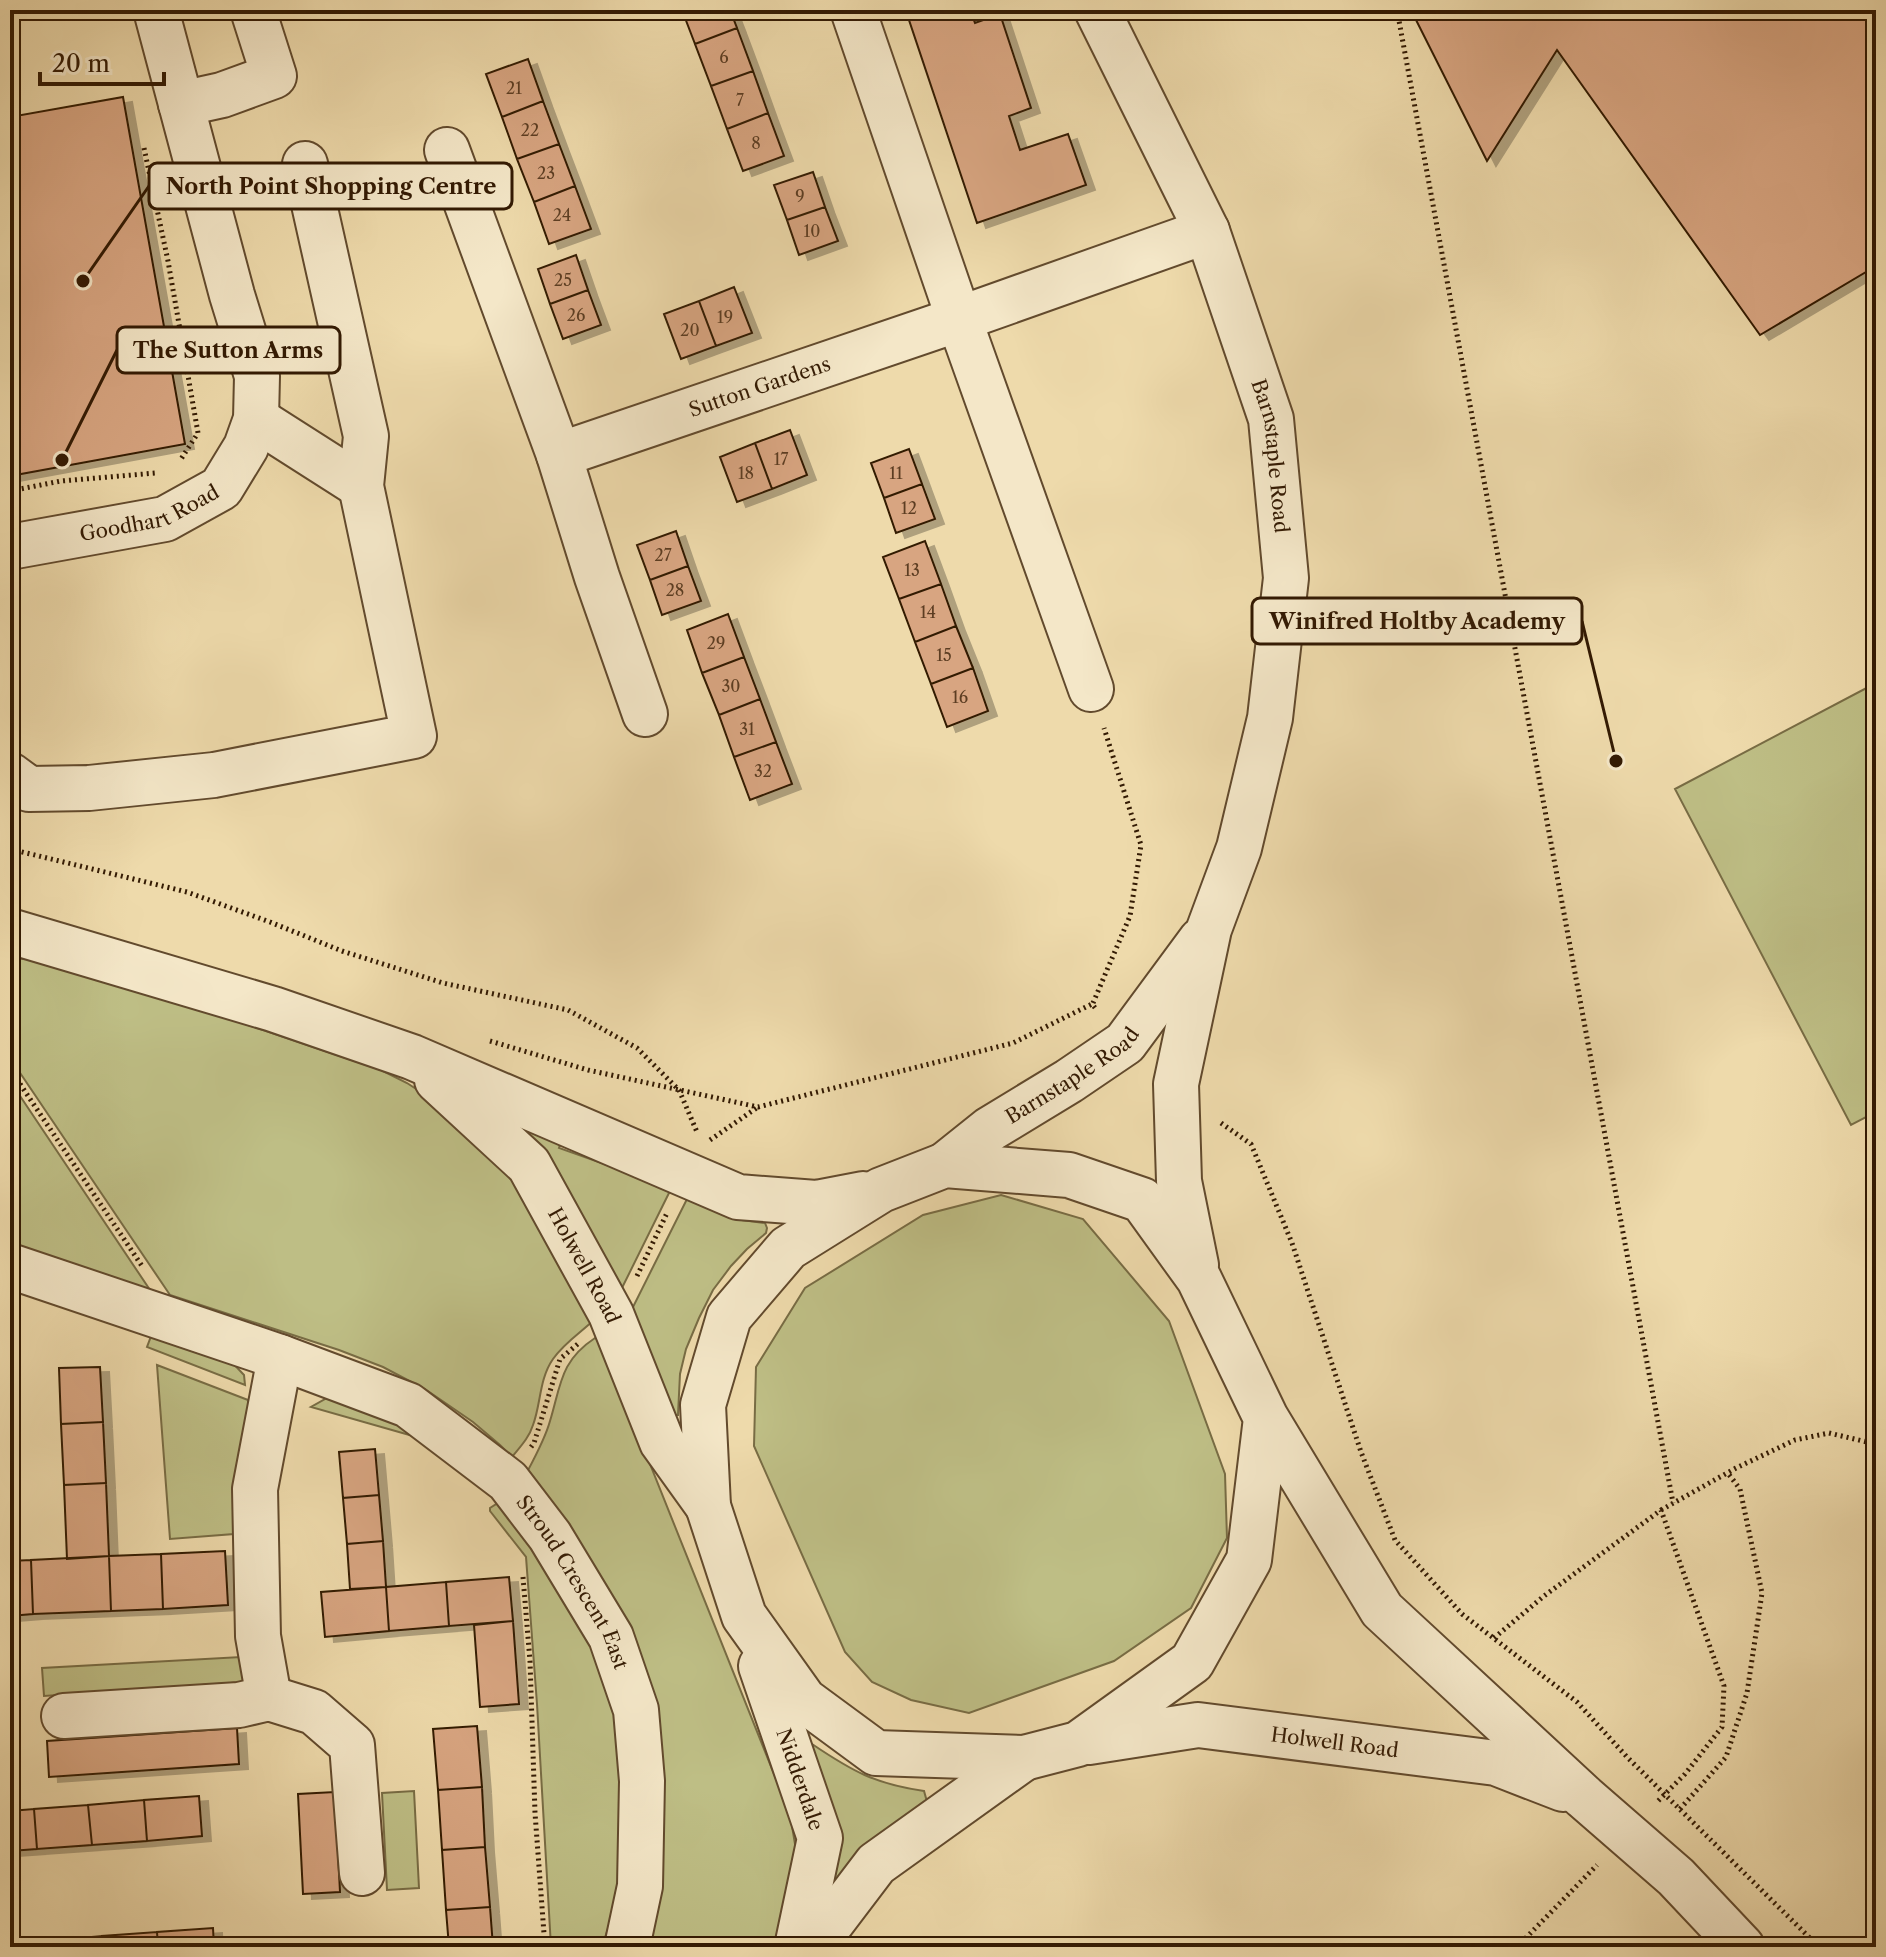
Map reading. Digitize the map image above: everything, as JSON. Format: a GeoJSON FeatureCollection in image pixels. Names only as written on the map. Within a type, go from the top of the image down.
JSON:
{"type":"FeatureCollection","features":[{"type":"Feature","properties":{"kind":"street","name":"Goodhart Road"},"geometry":{"type":"LineString","coordinates":[[10,547],[165,519],[221,488],[246,447],[256,419],[257,376],[232,295],[156,10]]}},
{"type":"Feature","properties":{"kind":"street"},"geometry":{"type":"LineString","coordinates":[[181,104],[222,95],[274,76],[253,10]]}},
{"type":"Feature","properties":{"kind":"street"},"geometry":{"type":"LineString","coordinates":[[853,10],[1091,689]]}},
{"type":"Feature","properties":{"kind":"street","name":"Barnstaple Road"},"geometry":{"type":"LineString","coordinates":[[1097,10],[1207,231],[1271,419],[1286,578],[1270,718],[1239,848],[1209,929],[1176,1084],[1179,1181],[1199,1279]]}},
{"type":"Feature","properties":{"kind":"street"},"geometry":{"type":"LineString","coordinates":[[447,150],[559,455],[645,714]]}},
{"type":"Feature","properties":{"kind":"street"},"geometry":{"type":"LineString","coordinates":[[10,775],[29,789],[89,788],[214,775],[414,736],[361,486],[366,436],[305,164]]}},
{"type":"Feature","properties":{"kind":"street","name":"Sutton Gardens"},"geometry":{"type":"LineString","coordinates":[[559,455],[1207,231]]}},
{"type":"Feature","properties":{"kind":"street"},"geometry":{"type":"LineString","coordinates":[[256,419],[361,486]]}},
{"type":"Feature","properties":{"kind":"street","name":"Barnstaple Road"},"geometry":{"type":"LineString","coordinates":[[945,1165],[990,1129],[1125,1043],[1209,929]]}},
{"type":"Feature","properties":{"kind":"street","name":"Holwell Road"},"geometry":{"type":"LineString","coordinates":[[10,931],[273,1009],[412,1057],[738,1197],[816,1203],[881,1190]]}},
{"type":"Feature","properties":{"kind":"street","name":"Holwell Road"},"geometry":{"type":"LineString","coordinates":[[412,1057],[529,1165],[611,1314],[662,1442],[708,1506]]}},
{"type":"Feature","properties":{"kind":"street"},"geometry":{"type":"LineString","coordinates":[[708,1506],[703,1405],[729,1317],[788,1248],[881,1190],[945,1165],[1069,1175],[1142,1200],[1199,1279]]}},
{"type":"Feature","properties":{"kind":"street","name":"Stroud Crescent East"},"geometry":{"type":"LineString","coordinates":[[10,1266],[280,1357],[408,1405],[508,1481],[550,1536],[611,1637],[636,1710],[642,1781],[640,1886],[627,1947]]}},
{"type":"Feature","properties":{"kind":"street","name":"Holwell Road"},"geometry":{"type":"LineString","coordinates":[[1199,1279],[1266,1418],[1382,1610],[1584,1797],[1676,1877],[1742,1947]]}},
{"type":"Feature","properties":{"kind":"street"},"geometry":{"type":"LineString","coordinates":[[269,1698],[258,1636],[255,1489],[280,1357]]}},
{"type":"Feature","properties":{"kind":"street"},"geometry":{"type":"LineString","coordinates":[[1078,1744],[1192,1662],[1249,1560],[1266,1418]]}},
{"type":"Feature","properties":{"kind":"street","name":"Nidderdale"},"geometry":{"type":"LineString","coordinates":[[708,1506],[820,1838],[797,1947]]}},
{"type":"Feature","properties":{"kind":"street"},"geometry":{"type":"LineString","coordinates":[[744,1616],[804,1700],[876,1753],[1024,1758]]}},
{"type":"Feature","properties":{"kind":"street"},"geometry":{"type":"LineString","coordinates":[[64,1716],[239,1705],[269,1698],[314,1712],[352,1745],[362,1873]]}},
{"type":"Feature","properties":{"kind":"street","name":"Holwell Road"},"geometry":{"type":"LineString","coordinates":[[1024,1758],[1078,1744],[1198,1725],[1496,1763],[1584,1797]]}},
{"type":"Feature","properties":{"kind":"street"},"geometry":{"type":"LineString","coordinates":[[813,1947],[876,1864],[1024,1758]]}},
{"type":"Feature","properties":{"kind":"path"},"geometry":{"type":"LineString","coordinates":[[1397,10],[1673,1503]]}},
{"type":"Feature","properties":{"kind":"path"},"geometry":{"type":"LineString","coordinates":[[142,138],[174,292],[198,433],[181,460],[172,467]]}},
{"type":"Feature","properties":{"kind":"path"},"geometry":{"type":"LineString","coordinates":[[10,491],[61,481],[163,473]]}},
{"type":"Feature","properties":{"kind":"path"},"geometry":{"type":"LineString","coordinates":[[702,1145],[758,1107],[1013,1043],[1092,1004],[1130,916],[1141,845],[1091,689]]}},
{"type":"Feature","properties":{"kind":"path"},"geometry":{"type":"LineString","coordinates":[[10,849],[187,892],[342,951],[443,983],[568,1010]]}},
{"type":"Feature","properties":{"kind":"path"},"geometry":{"type":"LineString","coordinates":[[1092,1004],[1125,1043]]}},
{"type":"Feature","properties":{"kind":"path"},"geometry":{"type":"LineString","coordinates":[[489,1040],[588,1070],[758,1107]]}},
{"type":"Feature","properties":{"kind":"path"},"geometry":{"type":"LineString","coordinates":[[10,1069],[158,1289],[151,1314]]}},
{"type":"Feature","properties":{"kind":"path"},"geometry":{"type":"LineString","coordinates":[[1176,1084],[1212,1116],[1251,1144],[1292,1243],[1361,1452],[1395,1540],[1462,1614],[1577,1702],[1627,1757],[1819,1947]]}},
{"type":"Feature","properties":{"kind":"path"},"geometry":{"type":"LineString","coordinates":[[1494,1639],[1544,1596],[1661,1510],[1727,1472],[1795,1440],[1829,1433],[1876,1447]]}},
{"type":"Feature","properties":{"kind":"path"},"geometry":{"type":"LineString","coordinates":[[1680,1809],[1726,1757],[1747,1693],[1762,1593],[1740,1489],[1727,1472]]}},
{"type":"Feature","properties":{"kind":"path"},"geometry":{"type":"LineString","coordinates":[[1517,1947],[1685,1774],[1722,1727],[1724,1686],[1661,1510]]}},
{"type":"Feature","properties":{"kind":"path"},"geometry":{"type":"LineString","coordinates":[[522,1575],[530,1661],[535,1813],[545,1947]]}},
{"type":"Feature","properties":{"kind":"green space"},"geometry":{"type":"Polygon","coordinates":[[[1876,683],[1876,1112],[1851,1125],[1675,789],[1876,683]]]}},
{"type":"Feature","properties":{"kind":"green space"},"geometry":{"type":"Polygon","coordinates":[[[10,956],[23,959],[26,956],[145,990],[381,1070],[433,1100],[496,1151],[594,1320],[567,1343],[548,1367],[531,1430],[512,1457],[473,1422],[425,1389],[383,1367],[170,1295],[10,1058],[10,956]]]}},
{"type":"Feature","properties":{"kind":"green space"},"geometry":{"type":"Polygon","coordinates":[[[10,1081],[150,1290],[10,1247],[10,1081]]]}},
{"type":"Feature","properties":{"kind":"green space"},"geometry":{"type":"Polygon","coordinates":[[[508,1117],[564,1134],[559,1148],[669,1187],[669,1193],[618,1296],[508,1117]]]}},
{"type":"Feature","properties":{"kind":"green space"},"geometry":{"type":"Polygon","coordinates":[[[1001,1195],[1083,1219],[1169,1321],[1225,1474],[1227,1538],[1191,1608],[1114,1661],[969,1713],[911,1700],[872,1682],[845,1652],[754,1446],[756,1367],[805,1288],[923,1215],[1001,1195]]]}},
{"type":"Feature","properties":{"kind":"green space"},"geometry":{"type":"Polygon","coordinates":[[[687,1199],[734,1219],[765,1223],[767,1228],[766,1233],[731,1266],[713,1290],[686,1349],[680,1374],[678,1415],[667,1416],[627,1319],[687,1199]]]}},
{"type":"Feature","properties":{"kind":"green space"},"geometry":{"type":"Polygon","coordinates":[[[153,1331],[228,1358],[244,1375],[245,1385],[147,1347],[153,1331]]]}},
{"type":"Feature","properties":{"kind":"green space"},"geometry":{"type":"Polygon","coordinates":[[[595,1338],[600,1339],[790,1814],[797,1856],[790,1898],[775,1947],[640,1947],[605,1585],[568,1528],[526,1474],[540,1448],[568,1365],[595,1338]]]}},
{"type":"Feature","properties":{"kind":"green space"},"geometry":{"type":"Polygon","coordinates":[[[157,1365],[248,1400],[234,1534],[170,1539],[157,1365]]]}},
{"type":"Feature","properties":{"kind":"green space"},"geometry":{"type":"Polygon","coordinates":[[[350,1396],[427,1440],[311,1407],[327,1398],[350,1396]]]}},
{"type":"Feature","properties":{"kind":"green space"},"geometry":{"type":"Polygon","coordinates":[[[498,1503],[505,1506],[597,1650],[616,1717],[625,1848],[614,1910],[602,1947],[551,1947],[526,1557],[490,1511],[498,1503]]]}},
{"type":"Feature","properties":{"kind":"green space"},"geometry":{"type":"Polygon","coordinates":[[[241,1657],[245,1682],[44,1696],[42,1668],[241,1657]]]}},
{"type":"Feature","properties":{"kind":"green space"},"geometry":{"type":"Polygon","coordinates":[[[808,1744],[865,1775],[924,1791],[929,1809],[832,1889],[808,1744]]]}},
{"type":"Feature","properties":{"kind":"green space"},"geometry":{"type":"Polygon","coordinates":[[[414,1791],[419,1888],[387,1890],[382,1793],[414,1791]]]}},
{"type":"Feature","properties":{"kind":"building"},"geometry":{"type":"Polygon","coordinates":[[[682,10],[730,10],[737,28],[695,44],[682,10]]]}},
{"type":"Feature","properties":{"kind":"building"},"geometry":{"type":"Polygon","coordinates":[[[928,10],[970,10],[975,23],[1000,14],[1031,108],[1009,116],[1020,150],[1068,134],[1086,185],[977,223],[908,17],[928,10]]]}},
{"type":"Feature","properties":{"kind":"building"},"geometry":{"type":"Polygon","coordinates":[[[1411,10],[1876,10],[1876,266],[1760,335],[1557,50],[1487,161],[1411,10]]]}},
{"type":"Feature","properties":{"kind":"building"},"geometry":{"type":"Polygon","coordinates":[[[737,28],[753,71],[711,86],[695,44],[737,28]]]}},
{"type":"Feature","properties":{"kind":"building"},"geometry":{"type":"Polygon","coordinates":[[[528,59],[543,101],[502,117],[486,74],[528,59]]]}},
{"type":"Feature","properties":{"kind":"building"},"geometry":{"type":"Polygon","coordinates":[[[753,71],[768,113],[727,129],[711,86],[753,71]]]}},
{"type":"Feature","properties":{"kind":"building"},"geometry":{"type":"Polygon","coordinates":[[[123,97],[185,444],[10,476],[10,117],[123,97]]]}},
{"type":"Feature","properties":{"kind":"building"},"geometry":{"type":"Polygon","coordinates":[[[543,101],[559,144],[517,159],[502,117],[543,101]]]}},
{"type":"Feature","properties":{"kind":"building"},"geometry":{"type":"Polygon","coordinates":[[[768,113],[784,156],[743,171],[727,129],[768,113]]]}},
{"type":"Feature","properties":{"kind":"building"},"geometry":{"type":"Polygon","coordinates":[[[559,144],[575,186],[534,202],[517,159],[559,144]]]}},
{"type":"Feature","properties":{"kind":"building"},"geometry":{"type":"Polygon","coordinates":[[[813,172],[825,207],[787,220],[774,185],[813,172]]]}},
{"type":"Feature","properties":{"kind":"building"},"geometry":{"type":"Polygon","coordinates":[[[575,186],[591,229],[549,244],[534,202],[575,186]]]}},
{"type":"Feature","properties":{"kind":"building"},"geometry":{"type":"Polygon","coordinates":[[[825,207],[838,241],[799,255],[787,220],[825,207]]]}},
{"type":"Feature","properties":{"kind":"building"},"geometry":{"type":"Polygon","coordinates":[[[576,255],[588,290],[550,304],[538,269],[576,255]]]}},
{"type":"Feature","properties":{"kind":"building"},"geometry":{"type":"Polygon","coordinates":[[[734,287],[752,333],[716,346],[699,301],[734,287]]]}},
{"type":"Feature","properties":{"kind":"building"},"geometry":{"type":"Polygon","coordinates":[[[588,290],[601,325],[563,339],[550,304],[588,290]]]}},
{"type":"Feature","properties":{"kind":"building"},"geometry":{"type":"Polygon","coordinates":[[[699,301],[716,346],[681,359],[664,314],[699,301]]]}},
{"type":"Feature","properties":{"kind":"building"},"geometry":{"type":"Polygon","coordinates":[[[790,430],[807,475],[772,489],[755,443],[790,430]]]}},
{"type":"Feature","properties":{"kind":"building"},"geometry":{"type":"Polygon","coordinates":[[[755,443],[772,489],[737,502],[720,457],[755,443]]]}},
{"type":"Feature","properties":{"kind":"building"},"geometry":{"type":"Polygon","coordinates":[[[909,449],[922,484],[884,498],[871,463],[909,449]]]}},
{"type":"Feature","properties":{"kind":"building"},"geometry":{"type":"Polygon","coordinates":[[[922,484],[935,519],[896,533],[884,498],[922,484]]]}},
{"type":"Feature","properties":{"kind":"building"},"geometry":{"type":"Polygon","coordinates":[[[676,531],[688,566],[650,580],[637,545],[676,531]]]}},
{"type":"Feature","properties":{"kind":"building"},"geometry":{"type":"Polygon","coordinates":[[[925,541],[941,584],[899,599],[883,557],[925,541]]]}},
{"type":"Feature","properties":{"kind":"building"},"geometry":{"type":"Polygon","coordinates":[[[688,566],[701,601],[662,615],[650,580],[688,566]]]}},
{"type":"Feature","properties":{"kind":"building"},"geometry":{"type":"Polygon","coordinates":[[[941,584],[956,626],[915,642],[899,599],[941,584]]]}},
{"type":"Feature","properties":{"kind":"building"},"geometry":{"type":"Polygon","coordinates":[[[728,614],[744,657],[702,673],[687,630],[728,614]]]}},
{"type":"Feature","properties":{"kind":"building"},"geometry":{"type":"Polygon","coordinates":[[[956,626],[973,668],[931,684],[915,642],[956,626]]]}},
{"type":"Feature","properties":{"kind":"building"},"geometry":{"type":"Polygon","coordinates":[[[744,657],[760,699],[719,715],[702,673],[744,657]]]}},
{"type":"Feature","properties":{"kind":"building"},"geometry":{"type":"Polygon","coordinates":[[[973,668],[988,711],[947,727],[931,684],[973,668]]]}},
{"type":"Feature","properties":{"kind":"building"},"geometry":{"type":"Polygon","coordinates":[[[760,699],[776,742],[734,757],[719,715],[760,699]]]}},
{"type":"Feature","properties":{"kind":"building"},"geometry":{"type":"Polygon","coordinates":[[[776,742],[792,784],[750,800],[734,757],[776,742]]]}},
{"type":"Feature","properties":{"kind":"building"},"geometry":{"type":"Polygon","coordinates":[[[100,1367],[103,1422],[61,1424],[59,1368],[100,1367]]]}},
{"type":"Feature","properties":{"kind":"building"},"geometry":{"type":"Polygon","coordinates":[[[103,1422],[106,1483],[64,1485],[61,1424],[103,1422]]]}},
{"type":"Feature","properties":{"kind":"building"},"geometry":{"type":"Polygon","coordinates":[[[375,1449],[379,1495],[343,1498],[339,1452],[375,1449]]]}},
{"type":"Feature","properties":{"kind":"building"},"geometry":{"type":"Polygon","coordinates":[[[106,1483],[109,1556],[67,1559],[64,1485],[106,1483]]]}},
{"type":"Feature","properties":{"kind":"building"},"geometry":{"type":"Polygon","coordinates":[[[379,1495],[383,1541],[347,1544],[343,1498],[379,1495]]]}},
{"type":"Feature","properties":{"kind":"building"},"geometry":{"type":"Polygon","coordinates":[[[383,1541],[386,1587],[350,1589],[347,1544],[383,1541]]]}},
{"type":"Feature","properties":{"kind":"building"},"geometry":{"type":"Polygon","coordinates":[[[225,1551],[228,1605],[163,1609],[161,1554],[225,1551]]]}},
{"type":"Feature","properties":{"kind":"building"},"geometry":{"type":"Polygon","coordinates":[[[161,1554],[163,1609],[111,1611],[109,1556],[161,1554]]]}},
{"type":"Feature","properties":{"kind":"building"},"geometry":{"type":"Polygon","coordinates":[[[109,1556],[111,1611],[33,1614],[31,1560],[109,1556]]]}},
{"type":"Feature","properties":{"kind":"building"},"geometry":{"type":"Polygon","coordinates":[[[31,1560],[33,1614],[10,1616],[10,1561],[31,1560]]]}},
{"type":"Feature","properties":{"kind":"building"},"geometry":{"type":"Polygon","coordinates":[[[509,1577],[513,1621],[449,1626],[446,1582],[509,1577]]]}},
{"type":"Feature","properties":{"kind":"building"},"geometry":{"type":"Polygon","coordinates":[[[446,1582],[449,1626],[389,1631],[386,1587],[446,1582]]]}},
{"type":"Feature","properties":{"kind":"building"},"geometry":{"type":"Polygon","coordinates":[[[386,1587],[389,1631],[325,1637],[321,1592],[386,1587]]]}},
{"type":"Feature","properties":{"kind":"building"},"geometry":{"type":"Polygon","coordinates":[[[513,1621],[519,1704],[480,1707],[474,1625],[513,1621]]]}},
{"type":"Feature","properties":{"kind":"building"},"geometry":{"type":"Polygon","coordinates":[[[477,1726],[482,1787],[438,1790],[433,1729],[477,1726]]]}},
{"type":"Feature","properties":{"kind":"building"},"geometry":{"type":"Polygon","coordinates":[[[237,1728],[239,1764],[49,1777],[47,1741],[237,1728]]]}},
{"type":"Feature","properties":{"kind":"building"},"geometry":{"type":"Polygon","coordinates":[[[482,1787],[485,1847],[442,1850],[438,1790],[482,1787]]]}},
{"type":"Feature","properties":{"kind":"building"},"geometry":{"type":"Polygon","coordinates":[[[335,1792],[340,1892],[303,1894],[298,1794],[335,1792]]]}},
{"type":"Feature","properties":{"kind":"building"},"geometry":{"type":"Polygon","coordinates":[[[199,1796],[202,1836],[147,1841],[144,1800],[199,1796]]]}},
{"type":"Feature","properties":{"kind":"building"},"geometry":{"type":"Polygon","coordinates":[[[144,1800],[147,1841],[92,1845],[88,1805],[144,1800]]]}},
{"type":"Feature","properties":{"kind":"building"},"geometry":{"type":"Polygon","coordinates":[[[88,1805],[92,1845],[37,1849],[34,1809],[88,1805]]]}},
{"type":"Feature","properties":{"kind":"building"},"geometry":{"type":"Polygon","coordinates":[[[34,1809],[37,1849],[10,1851],[10,1811],[34,1809]]]}},
{"type":"Feature","properties":{"kind":"building"},"geometry":{"type":"Polygon","coordinates":[[[485,1847],[490,1907],[446,1910],[442,1850],[485,1847]]]}},
{"type":"Feature","properties":{"kind":"building"},"geometry":{"type":"Polygon","coordinates":[[[490,1907],[493,1947],[449,1947],[446,1910],[490,1907]]]}},
{"type":"Feature","properties":{"kind":"building"},"geometry":{"type":"Polygon","coordinates":[[[213,1928],[214,1947],[158,1947],[157,1932],[213,1928]]]}},
{"type":"Feature","properties":{"kind":"building"},"geometry":{"type":"Polygon","coordinates":[[[157,1932],[158,1947],[103,1947],[102,1936],[157,1932]]]}},
{"type":"Feature","properties":{"kind":"building"},"geometry":{"type":"Polygon","coordinates":[[[102,1936],[103,1947],[47,1947],[47,1941],[102,1936]]]}},
{"type":"Feature","properties":{"kind":"building"},"geometry":{"type":"Polygon","coordinates":[[[47,1941],[47,1947],[10,1947],[10,1944],[47,1941]]]}},
{"type":"Feature","properties":{"kind":"place","name":"North Point Shopping Centre"},"geometry":{"type":"Point","coordinates":[83,281]}},
{"type":"Feature","properties":{"kind":"place","name":"The Sutton Arms"},"geometry":{"type":"Point","coordinates":[62,460]}},
{"type":"Feature","properties":{"kind":"place","name":"Winifred Holtby Academy"},"geometry":{"type":"Point","coordinates":[1616,761]}}]}
